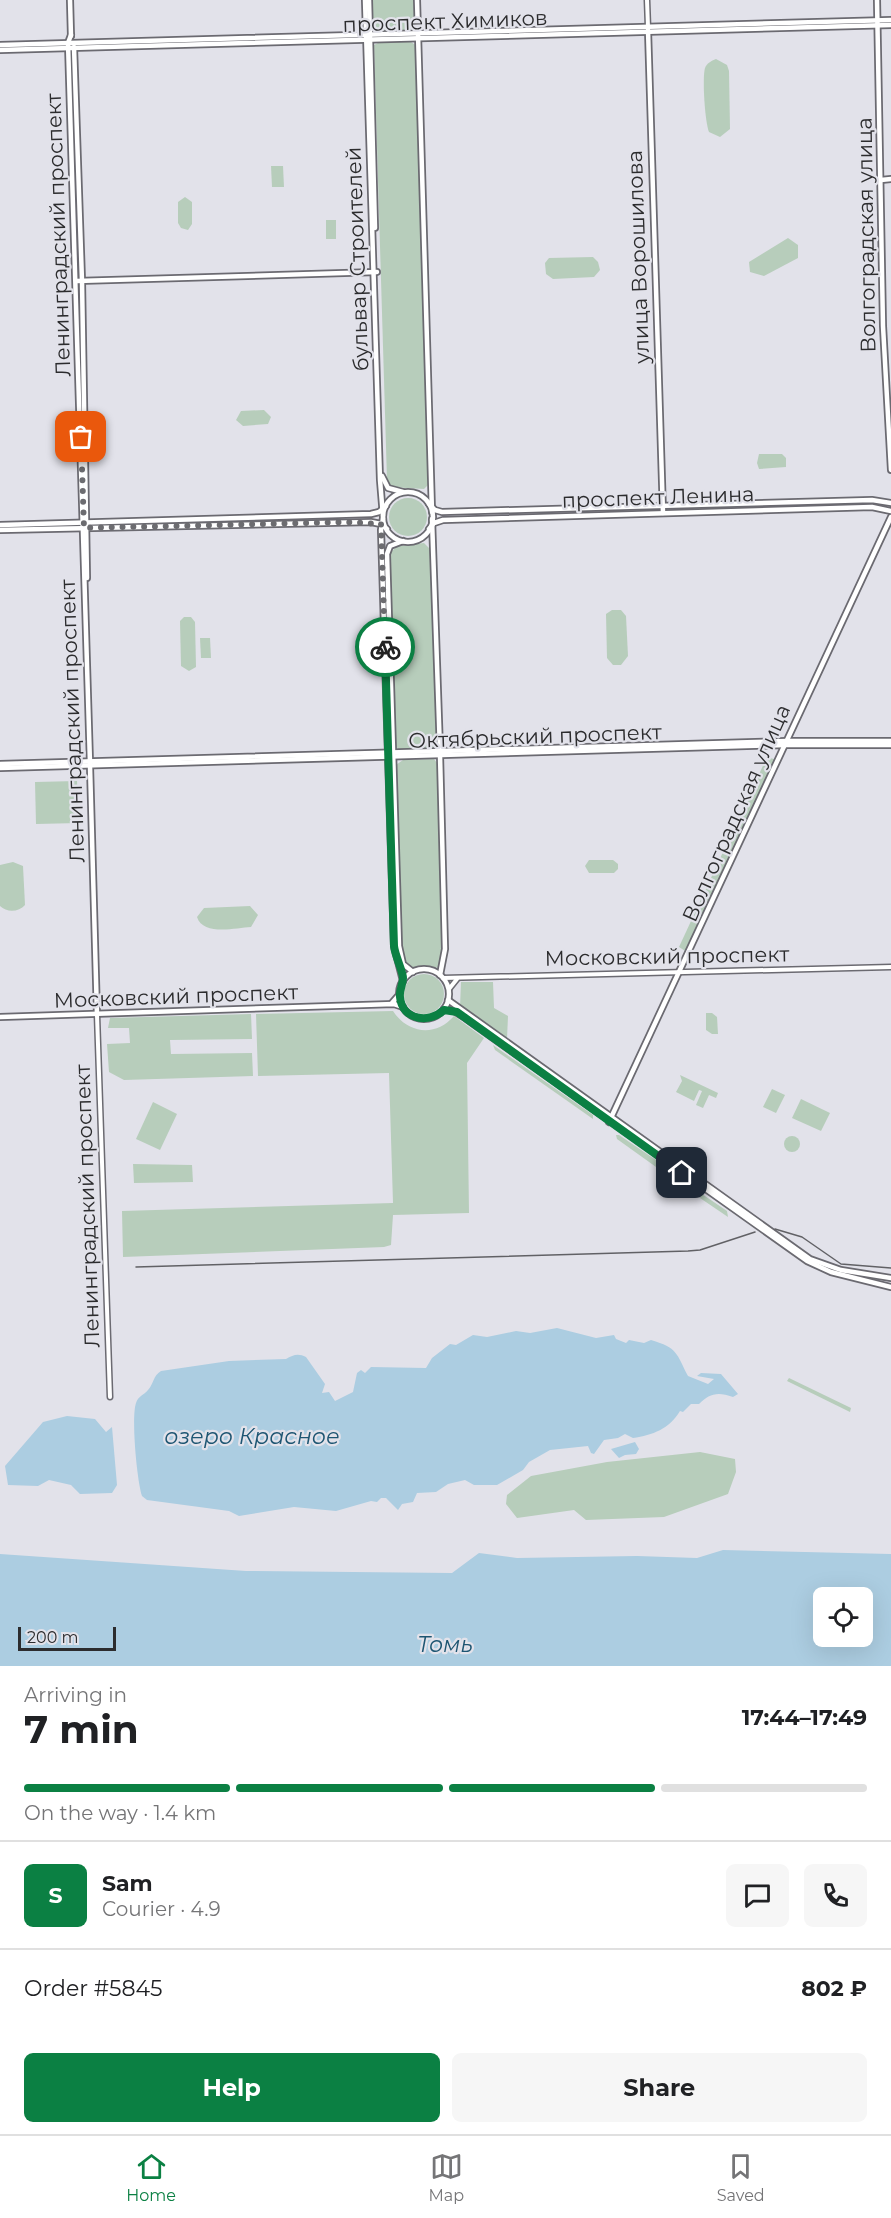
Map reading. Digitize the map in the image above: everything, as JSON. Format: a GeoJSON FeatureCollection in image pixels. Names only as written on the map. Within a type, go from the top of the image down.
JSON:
{"type":"FeatureCollection","features":[{"type":"Feature","properties":{"kind":"main road"},"geometry":{"type":"LineString","coordinates":[[70,0],[71,46]]}},
{"type":"Feature","properties":{"kind":"main road","name":"бульвар Строителей"},"geometry":{"type":"LineString","coordinates":[[367,0],[382,480],[388,488],[403,492]]}},
{"type":"Feature","properties":{"kind":"main road"},"geometry":{"type":"LineString","coordinates":[[417,0],[431,524],[446,949],[442,976]]}},
{"type":"Feature","properties":{"kind":"main road","name":"Волгоградская улица"},"geometry":{"type":"LineString","coordinates":[[877,0],[883,326],[891,470]]}},
{"type":"Feature","properties":{"kind":"main road","name":"проспект Химиков"},"geometry":{"type":"LineString","coordinates":[[878,23],[891,20]]}},
{"type":"Feature","properties":{"kind":"main road","name":"проспект Химиков"},"geometry":{"type":"LineString","coordinates":[[0,50],[648,29],[878,23],[891,25]]}},
{"type":"Feature","properties":{"kind":"main road","name":"улица Ворошилова"},"geometry":{"type":"LineString","coordinates":[[648,29],[663,513]]}},
{"type":"Feature","properties":{"kind":"main road","name":"проспект Химиков"},"geometry":{"type":"LineString","coordinates":[[0,45],[71,46]]}},
{"type":"Feature","properties":{"kind":"main road","name":"Ленинградский проспект"},"geometry":{"type":"LineString","coordinates":[[71,46],[80,281],[97,1015]]}},
{"type":"Feature","properties":{"kind":"main road"},"geometry":{"type":"LineString","coordinates":[[881,180],[891,179]]}},
{"type":"Feature","properties":{"kind":"main road"},"geometry":{"type":"LineString","coordinates":[[80,281],[375,273]]}},
{"type":"Feature","properties":{"kind":"main road","name":"бульвар Строителей"},"geometry":{"type":"LineString","coordinates":[[375,273],[390,755],[399,946],[403,964],[413,972]]}},
{"type":"Feature","properties":{"kind":"main road"},"geometry":{"type":"LineString","coordinates":[[387,529],[384,513],[392,498],[403,492],[417,494],[431,508]]}},
{"type":"Feature","properties":{"kind":"main road","name":"проспект Ленина"},"geometry":{"type":"LineString","coordinates":[[431,508],[442,512],[872,500],[891,502]]}},
{"type":"Feature","properties":{"kind":"main road","name":"проспект Ленина"},"geometry":{"type":"LineString","coordinates":[[431,524],[443,520],[872,507],[891,511]]}},
{"type":"Feature","properties":{"kind":"main road"},"geometry":{"type":"LineString","coordinates":[[0,525],[384,513]]}},
{"type":"Feature","properties":{"kind":"main road","name":"Волгоградская улица"},"geometry":{"type":"LineString","coordinates":[[611,1119],[891,517]]}},
{"type":"Feature","properties":{"kind":"main road"},"geometry":{"type":"LineString","coordinates":[[0,530],[371,522],[382,524],[403,541],[418,539],[431,524]]}},
{"type":"Feature","properties":{"kind":"main road","name":"бульвар Строителей"},"geometry":{"type":"LineString","coordinates":[[403,541],[390,546],[387,554],[394,946],[403,981]]}},
{"type":"Feature","properties":{"kind":"main road","name":"Октябрьский проспект"},"geometry":{"type":"LineString","coordinates":[[0,766],[786,743],[891,743]]}},
{"type":"Feature","properties":{"kind":"main road"},"geometry":{"type":"LineString","coordinates":[[389,1004],[399,995],[403,981],[413,972],[427,969],[442,976],[449,989],[444,1010],[434,1017],[421,1019],[409,1014],[403,1007],[399,995]]}},
{"type":"Feature","properties":{"kind":"main road"},"geometry":{"type":"LineString","coordinates":[[448,1000],[807,1261],[831,1272],[891,1287]]}},
{"type":"Feature","properties":{"kind":"main road","name":"Московский проспект"},"geometry":{"type":"LineString","coordinates":[[0,1017],[389,1004],[403,1007]]}},
{"type":"Feature","properties":{"kind":"main road"},"geometry":{"type":"LineString","coordinates":[[444,1010],[454,1011],[465,1018],[810,1259],[841,1270],[891,1278]]}},
{"type":"Feature","properties":{"kind":"main road"},"geometry":{"type":"LineString","coordinates":[[874,1283],[872,1278],[878,1275]]}},
{"type":"Feature","properties":{"kind":"street","name":"улица Ворошилова"},"geometry":{"type":"LineString","coordinates":[[647,0],[648,29]]}},
{"type":"Feature","properties":{"kind":"street","name":"Московский проспект"},"geometry":{"type":"LineString","coordinates":[[442,976],[457,978],[891,967]]}},
{"type":"Feature","properties":{"kind":"street"},"geometry":{"type":"LineString","coordinates":[[449,989],[457,978]]}},
{"type":"Feature","properties":{"kind":"street","name":"Ленинградский проспект"},"geometry":{"type":"LineString","coordinates":[[97,1015],[110,1397]]}},
{"type":"Feature","properties":{"kind":"green space"},"geometry":{"type":"Polygon","coordinates":[[[369,0],[417,0],[419,34],[370,35],[369,0]]]}},
{"type":"Feature","properties":{"kind":"green space"},"geometry":{"type":"Polygon","coordinates":[[[380,42],[411,42],[417,46],[430,483],[424,489],[390,487],[387,480],[374,45],[380,42]]]}},
{"type":"Feature","properties":{"kind":"green space"},"geometry":{"type":"Polygon","coordinates":[[[716,59],[727,65],[729,71],[730,129],[720,137],[709,132],[704,100],[705,68],[709,62],[716,59]]]}},
{"type":"Feature","properties":{"kind":"green space"},"geometry":{"type":"Polygon","coordinates":[[[271,166],[283,166],[284,187],[272,187],[271,166]]]}},
{"type":"Feature","properties":{"kind":"green space"},"geometry":{"type":"Polygon","coordinates":[[[185,197],[192,202],[192,224],[188,230],[181,228],[178,223],[178,202],[185,197]]]}},
{"type":"Feature","properties":{"kind":"green space"},"geometry":{"type":"Polygon","coordinates":[[[326,220],[336,220],[336,239],[326,239],[326,220]]]}},
{"type":"Feature","properties":{"kind":"green space"},"geometry":{"type":"Polygon","coordinates":[[[788,238],[798,245],[798,258],[764,276],[750,272],[749,262],[788,238]]]}},
{"type":"Feature","properties":{"kind":"green space"},"geometry":{"type":"Polygon","coordinates":[[[593,257],[598,262],[600,270],[594,277],[553,279],[546,274],[545,263],[549,258],[593,257]]]}},
{"type":"Feature","properties":{"kind":"green space"},"geometry":{"type":"Polygon","coordinates":[[[264,410],[271,417],[268,424],[243,426],[236,420],[241,411],[264,410]]]}},
{"type":"Feature","properties":{"kind":"green space"},"geometry":{"type":"Polygon","coordinates":[[[759,454],[782,454],[786,458],[786,467],[759,469],[757,463],[759,454]]]}},
{"type":"Feature","properties":{"kind":"green space"},"geometry":{"type":"Polygon","coordinates":[[[408,498],[422,503],[427,517],[422,531],[408,536],[394,531],[389,517],[394,503],[408,498]]]}},
{"type":"Feature","properties":{"kind":"green space"},"geometry":{"type":"Polygon","coordinates":[[[424,543],[431,550],[437,746],[435,749],[399,750],[395,745],[389,554],[397,546],[424,543]]]}},
{"type":"Feature","properties":{"kind":"green space"},"geometry":{"type":"Polygon","coordinates":[[[612,610],[621,610],[626,616],[628,656],[621,665],[613,665],[607,658],[606,614],[612,610]]]}},
{"type":"Feature","properties":{"kind":"green space"},"geometry":{"type":"Polygon","coordinates":[[[184,617],[191,617],[195,622],[196,667],[189,671],[181,666],[180,621],[184,617]]]}},
{"type":"Feature","properties":{"kind":"green space"},"geometry":{"type":"Polygon","coordinates":[[[200,638],[210,638],[211,658],[201,658],[200,638]]]}},
{"type":"Feature","properties":{"kind":"green space"},"geometry":{"type":"Polygon","coordinates":[[[767,757],[777,760],[690,954],[679,947],[767,757]]]}},
{"type":"Feature","properties":{"kind":"green space"},"geometry":{"type":"Polygon","coordinates":[[[434,759],[437,763],[443,950],[439,968],[427,966],[411,969],[405,964],[402,951],[396,765],[403,760],[434,759]]]}},
{"type":"Feature","properties":{"kind":"green space"},"geometry":{"type":"Polygon","coordinates":[[[77,781],[79,823],[36,824],[35,782],[77,781]]]}},
{"type":"Feature","properties":{"kind":"green space"},"geometry":{"type":"Polygon","coordinates":[[[589,860],[613,860],[618,864],[618,869],[614,873],[589,873],[585,866],[589,860]]]}},
{"type":"Feature","properties":{"kind":"green space"},"geometry":{"type":"Polygon","coordinates":[[[13,862],[23,866],[25,905],[13,911],[0,906],[0,865],[13,862]]]}},
{"type":"Feature","properties":{"kind":"green space"},"geometry":{"type":"Polygon","coordinates":[[[250,906],[258,915],[251,927],[213,929],[200,923],[197,917],[204,908],[250,906]]]}},
{"type":"Feature","properties":{"kind":"green space"},"geometry":{"type":"Polygon","coordinates":[[[424,974],[438,980],[444,994],[438,1008],[424,1014],[410,1008],[404,994],[410,980],[424,974]]]}},
{"type":"Feature","properties":{"kind":"green space"},"geometry":{"type":"Polygon","coordinates":[[[461,982],[493,982],[494,1008],[508,1016],[507,1039],[460,1007],[461,982]]]}},
{"type":"Feature","properties":{"kind":"green space"},"geometry":{"type":"Polygon","coordinates":[[[393,1011],[406,1024],[422,1030],[439,1027],[454,1016],[484,1038],[467,1063],[469,1213],[393,1215],[391,1245],[384,1247],[123,1257],[122,1211],[393,1203],[389,1073],[258,1076],[256,1014],[393,1011]]]}},
{"type":"Feature","properties":{"kind":"green space"},"geometry":{"type":"Polygon","coordinates":[[[706,1013],[712,1013],[717,1017],[718,1034],[712,1034],[706,1030],[706,1013]]]}},
{"type":"Feature","properties":{"kind":"green space"},"geometry":{"type":"Polygon","coordinates":[[[251,1014],[252,1039],[170,1040],[171,1054],[252,1053],[253,1076],[124,1080],[109,1072],[107,1044],[130,1043],[129,1028],[108,1028],[110,1018],[251,1014]]]}},
{"type":"Feature","properties":{"kind":"green space"},"geometry":{"type":"Polygon","coordinates":[[[493,1045],[593,1115],[593,1119],[495,1050],[493,1045]]]}},
{"type":"Feature","properties":{"kind":"green space"},"geometry":{"type":"Polygon","coordinates":[[[680,1075],[718,1093],[716,1098],[709,1095],[703,1108],[696,1105],[702,1091],[699,1090],[694,1101],[676,1092],[682,1081],[680,1075]]]}},
{"type":"Feature","properties":{"kind":"green space"},"geometry":{"type":"Polygon","coordinates":[[[772,1089],[785,1095],[776,1113],[763,1107],[772,1089]]]}},
{"type":"Feature","properties":{"kind":"green space"},"geometry":{"type":"Polygon","coordinates":[[[801,1099],[830,1113],[821,1131],[792,1118],[801,1099]]]}},
{"type":"Feature","properties":{"kind":"green space"},"geometry":{"type":"Polygon","coordinates":[[[153,1102],[177,1114],[160,1150],[136,1139],[153,1102]]]}},
{"type":"Feature","properties":{"kind":"green space"},"geometry":{"type":"Polygon","coordinates":[[[616,1135],[684,1179],[690,1184],[689,1187],[684,1187],[617,1139],[616,1135]]]}},
{"type":"Feature","properties":{"kind":"green space"},"geometry":{"type":"Polygon","coordinates":[[[792,1136],[798,1138],[800,1144],[798,1150],[792,1152],[786,1150],[784,1144],[786,1138],[792,1136]]]}},
{"type":"Feature","properties":{"kind":"green space"},"geometry":{"type":"Polygon","coordinates":[[[133,1164],[192,1165],[193,1182],[134,1183],[133,1164]]]}},
{"type":"Feature","properties":{"kind":"green space"},"geometry":{"type":"Polygon","coordinates":[[[702,1194],[727,1211],[728,1217],[700,1198],[698,1195],[702,1194]]]}},
{"type":"Feature","properties":{"kind":"green space"},"geometry":{"type":"Polygon","coordinates":[[[789,1378],[851,1408],[850,1412],[787,1381],[789,1378]]]}},
{"type":"Feature","properties":{"kind":"green space"},"geometry":{"type":"Polygon","coordinates":[[[700,1452],[735,1459],[736,1472],[728,1494],[664,1517],[586,1520],[574,1510],[517,1518],[506,1504],[507,1495],[531,1476],[607,1462],[700,1452]]]}},
{"type":"Feature","properties":{"kind":"water","name":"озеро Красное"},"geometry":{"type":"Polygon","coordinates":[[[557,1328],[596,1338],[614,1335],[616,1339],[626,1343],[629,1340],[644,1343],[651,1340],[660,1343],[675,1352],[688,1376],[708,1384],[714,1379],[697,1376],[701,1373],[721,1374],[738,1394],[733,1397],[718,1394],[706,1398],[699,1404],[691,1404],[683,1412],[680,1411],[666,1427],[654,1433],[633,1438],[625,1434],[618,1438],[604,1440],[594,1454],[588,1446],[550,1450],[529,1462],[523,1470],[497,1485],[474,1485],[465,1480],[448,1484],[436,1492],[417,1493],[413,1502],[402,1504],[398,1510],[386,1498],[381,1498],[377,1502],[371,1501],[336,1511],[294,1507],[239,1516],[229,1511],[147,1500],[142,1496],[135,1449],[136,1403],[161,1371],[229,1361],[286,1359],[300,1355],[306,1357],[325,1384],[322,1393],[329,1392],[335,1401],[353,1392],[357,1373],[361,1370],[365,1373],[371,1367],[426,1368],[432,1358],[450,1344],[456,1345],[473,1335],[487,1337],[516,1331],[530,1333],[557,1328]]]}},
{"type":"Feature","properties":{"kind":"water"},"geometry":{"type":"Polygon","coordinates":[[[67,1416],[95,1419],[106,1432],[112,1427],[117,1485],[112,1493],[80,1494],[71,1485],[49,1480],[38,1486],[8,1485],[5,1466],[43,1422],[67,1416]]]}},
{"type":"Feature","properties":{"kind":"water"},"geometry":{"type":"Polygon","coordinates":[[[635,1442],[639,1449],[636,1454],[619,1458],[611,1449],[635,1442]]]}},
{"type":"Feature","properties":{"kind":"water","name":"Томь"},"geometry":{"type":"Polygon","coordinates":[[[723,1550],[891,1554],[891,1666],[0,1666],[0,1554],[246,1571],[452,1573],[479,1553],[517,1558],[637,1556],[697,1558],[723,1550]]]}},
{"type":"Feature","properties":{"kind":"railway"},"geometry":{"type":"LineString","coordinates":[[775,1229],[802,1237],[841,1264],[891,1268]]}},
{"type":"Feature","properties":{"kind":"railway"},"geometry":{"type":"LineString","coordinates":[[136,1267],[688,1251],[700,1250],[755,1232]]}},
{"type":"Feature","properties":{"kind":"way so far"},"geometry":{"type":"LineString","coordinates":[[81,437],[84,528],[347,522],[382,524],[385,647]]}},
{"type":"Feature","properties":{"kind":"route"},"geometry":{"type":"LineString","coordinates":[[385,647],[394,946],[395,958],[403,977],[399,995],[403,1007],[409,1014],[421,1019],[434,1017],[448,1009],[457,1012],[682,1173]]}}]}
